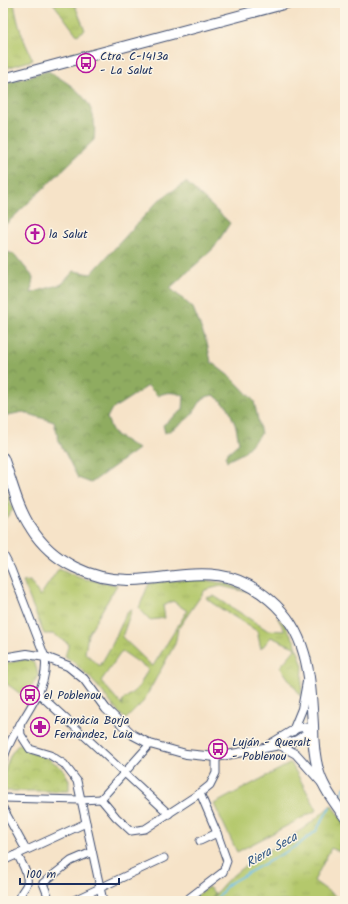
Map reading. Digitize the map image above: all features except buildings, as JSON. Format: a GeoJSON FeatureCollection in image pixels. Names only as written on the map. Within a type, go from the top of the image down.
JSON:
{"type":"FeatureCollection","features":[{"type":"Feature","properties":{"kind":"main road"},"geometry":{"type":"LineString","coordinates":[[3,79],[287,3]]}},
{"type":"Feature","properties":{"kind":"main road"},"geometry":{"type":"LineString","coordinates":[[3,458],[26,520],[41,541],[64,562],[85,572],[107,578],[132,580],[177,575],[207,574],[226,577],[249,586],[271,601],[283,612],[291,623],[302,645],[308,669],[315,756],[323,784],[345,817]]}},
{"type":"Feature","properties":{"kind":"street"},"geometry":{"type":"LineString","coordinates":[[3,554],[45,657],[46,664],[38,692],[10,743],[3,760]]}},
{"type":"Feature","properties":{"kind":"street"},"geometry":{"type":"LineString","coordinates":[[4,655],[27,654],[45,657],[68,666],[84,679],[106,709],[134,734],[150,744],[186,754],[216,757],[280,745],[297,740],[313,729]]}},
{"type":"Feature","properties":{"kind":"street"},"geometry":{"type":"LineString","coordinates":[[293,731],[304,700],[308,669]]}},
{"type":"Feature","properties":{"kind":"street"},"geometry":{"type":"LineString","coordinates":[[38,692],[169,814]]}},
{"type":"Feature","properties":{"kind":"street"},"geometry":{"type":"LineString","coordinates":[[20,724],[21,735],[30,749],[50,755],[64,764],[77,781],[103,901]]}},
{"type":"Feature","properties":{"kind":"street"},"geometry":{"type":"LineString","coordinates":[[266,747],[302,727],[313,729]]}},
{"type":"Feature","properties":{"kind":"street"},"geometry":{"type":"LineString","coordinates":[[3,798],[80,800],[101,799],[150,744]]}},
{"type":"Feature","properties":{"kind":"street"},"geometry":{"type":"LineString","coordinates":[[280,745],[296,754],[323,784]]}},
{"type":"Feature","properties":{"kind":"street"},"geometry":{"type":"LineString","coordinates":[[101,799],[116,817],[131,831],[145,829],[200,793],[210,784],[216,774],[216,757]]}},
{"type":"Feature","properties":{"kind":"street"},"geometry":{"type":"LineString","coordinates":[[185,901],[222,872],[227,861],[200,793]]}},
{"type":"Feature","properties":{"kind":"street"},"geometry":{"type":"LineString","coordinates":[[3,808],[26,850]]}},
{"type":"Feature","properties":{"kind":"street"},"geometry":{"type":"LineString","coordinates":[[3,862],[17,854],[86,824]]}},
{"type":"Feature","properties":{"kind":"street"},"geometry":{"type":"LineString","coordinates":[[200,841],[217,833]]}},
{"type":"Feature","properties":{"kind":"street"},"geometry":{"type":"LineString","coordinates":[[50,901],[44,883],[71,861],[92,852]]}},
{"type":"Feature","properties":{"kind":"street"},"geometry":{"type":"LineString","coordinates":[[17,854],[27,874],[27,883],[20,894],[20,901]]}},
{"type":"Feature","properties":{"kind":"street"},"geometry":{"type":"LineString","coordinates":[[72,901],[164,858]]}},
{"type":"Feature","properties":{"kind":"green space"},"geometry":{"type":"Polygon","coordinates":[[[3,3],[14,3],[21,33],[33,60],[3,69],[3,25],[9,20],[3,12],[3,3]]]}},
{"type":"Feature","properties":{"kind":"green space"},"geometry":{"type":"Polygon","coordinates":[[[53,3],[74,3],[85,30],[77,35],[53,3]]]}},
{"type":"Feature","properties":{"kind":"green space"},"geometry":{"type":"Polygon","coordinates":[[[48,71],[77,90],[84,98],[93,116],[95,127],[94,140],[3,227],[3,84],[48,71]]]}},
{"type":"Feature","properties":{"kind":"green space"},"geometry":{"type":"Polygon","coordinates":[[[186,182],[230,223],[214,248],[170,288],[193,308],[207,343],[211,362],[233,379],[254,401],[261,434],[243,453],[227,461],[225,455],[239,443],[236,427],[228,407],[214,395],[206,397],[201,400],[194,412],[188,418],[177,427],[165,433],[163,425],[183,410],[184,396],[165,393],[158,396],[148,386],[111,410],[107,418],[113,433],[138,449],[91,483],[78,478],[59,441],[54,422],[23,412],[3,416],[3,251],[14,254],[33,277],[31,293],[62,284],[74,271],[91,274],[159,200],[186,182]]]}},
{"type":"Feature","properties":{"kind":"green space"},"geometry":{"type":"Polygon","coordinates":[[[3,483],[13,510],[3,521],[3,483]]]}},
{"type":"Feature","properties":{"kind":"green space"},"geometry":{"type":"Polygon","coordinates":[[[59,568],[80,578],[117,585],[88,634],[85,653],[100,666],[113,643],[126,614],[132,609],[122,637],[153,666],[187,611],[173,601],[163,606],[165,618],[150,620],[139,608],[149,583],[195,579],[225,583],[247,592],[221,586],[205,590],[178,629],[175,644],[143,702],[126,719],[87,675],[65,656],[69,644],[53,634],[44,634],[23,582],[30,581],[40,596],[59,568]],[[122,651],[101,681],[122,705],[122,701],[139,687],[148,669],[122,651]]]}},
{"type":"Feature","properties":{"kind":"green space"},"geometry":{"type":"Polygon","coordinates":[[[214,596],[267,630],[285,631],[277,617],[286,626],[295,642],[303,666],[301,696],[280,667],[296,648],[271,637],[261,649],[257,631],[206,598],[214,596]]]}},
{"type":"Feature","properties":{"kind":"green space"},"geometry":{"type":"Polygon","coordinates":[[[27,659],[34,663],[38,675],[26,698],[3,681],[3,664],[27,659]]]}},
{"type":"Feature","properties":{"kind":"green space"},"geometry":{"type":"Polygon","coordinates":[[[20,744],[29,752],[48,758],[63,769],[69,780],[69,791],[3,791],[5,772],[9,759],[20,744]]]}},
{"type":"Feature","properties":{"kind":"green space"},"geometry":{"type":"Polygon","coordinates":[[[291,763],[317,810],[237,852],[214,804],[291,763]]]}},
{"type":"Feature","properties":{"kind":"green space"},"geometry":{"type":"Polygon","coordinates":[[[331,805],[345,823],[345,854],[331,848],[314,881],[342,901],[212,901],[228,879],[255,859],[297,833],[331,805]]]}},
{"type":"Feature","properties":{"kind":"green space"},"geometry":{"type":"Polygon","coordinates":[[[208,887],[215,893],[212,901],[190,901],[208,887]]]}},
{"type":"Feature","properties":{"kind":"waterway","name":"Riera Seca"},"geometry":{"type":"LineString","coordinates":[[338,799],[345,787]]}},
{"type":"Feature","properties":{"kind":"waterway","name":"Riera Seca"},"geometry":{"type":"LineString","coordinates":[[215,901],[228,884],[298,845],[316,831],[330,807]]}},
{"type":"Feature","properties":{"kind":"place","name":"Ctra. C-1413a - La Salut"},"geometry":{"type":"Point","coordinates":[86,63]}},
{"type":"Feature","properties":{"kind":"place","name":"la Salut"},"geometry":{"type":"Point","coordinates":[35,234]}},
{"type":"Feature","properties":{"kind":"place","name":"el Poblenou"},"geometry":{"type":"Point","coordinates":[30,695]}},
{"type":"Feature","properties":{"kind":"place","name":"Farmàcia Borja Fernandez, Laia"},"geometry":{"type":"Point","coordinates":[40,727]}},
{"type":"Feature","properties":{"kind":"place","name":"Luján - Queralt - Poblenou"},"geometry":{"type":"Point","coordinates":[218,749]}}]}
